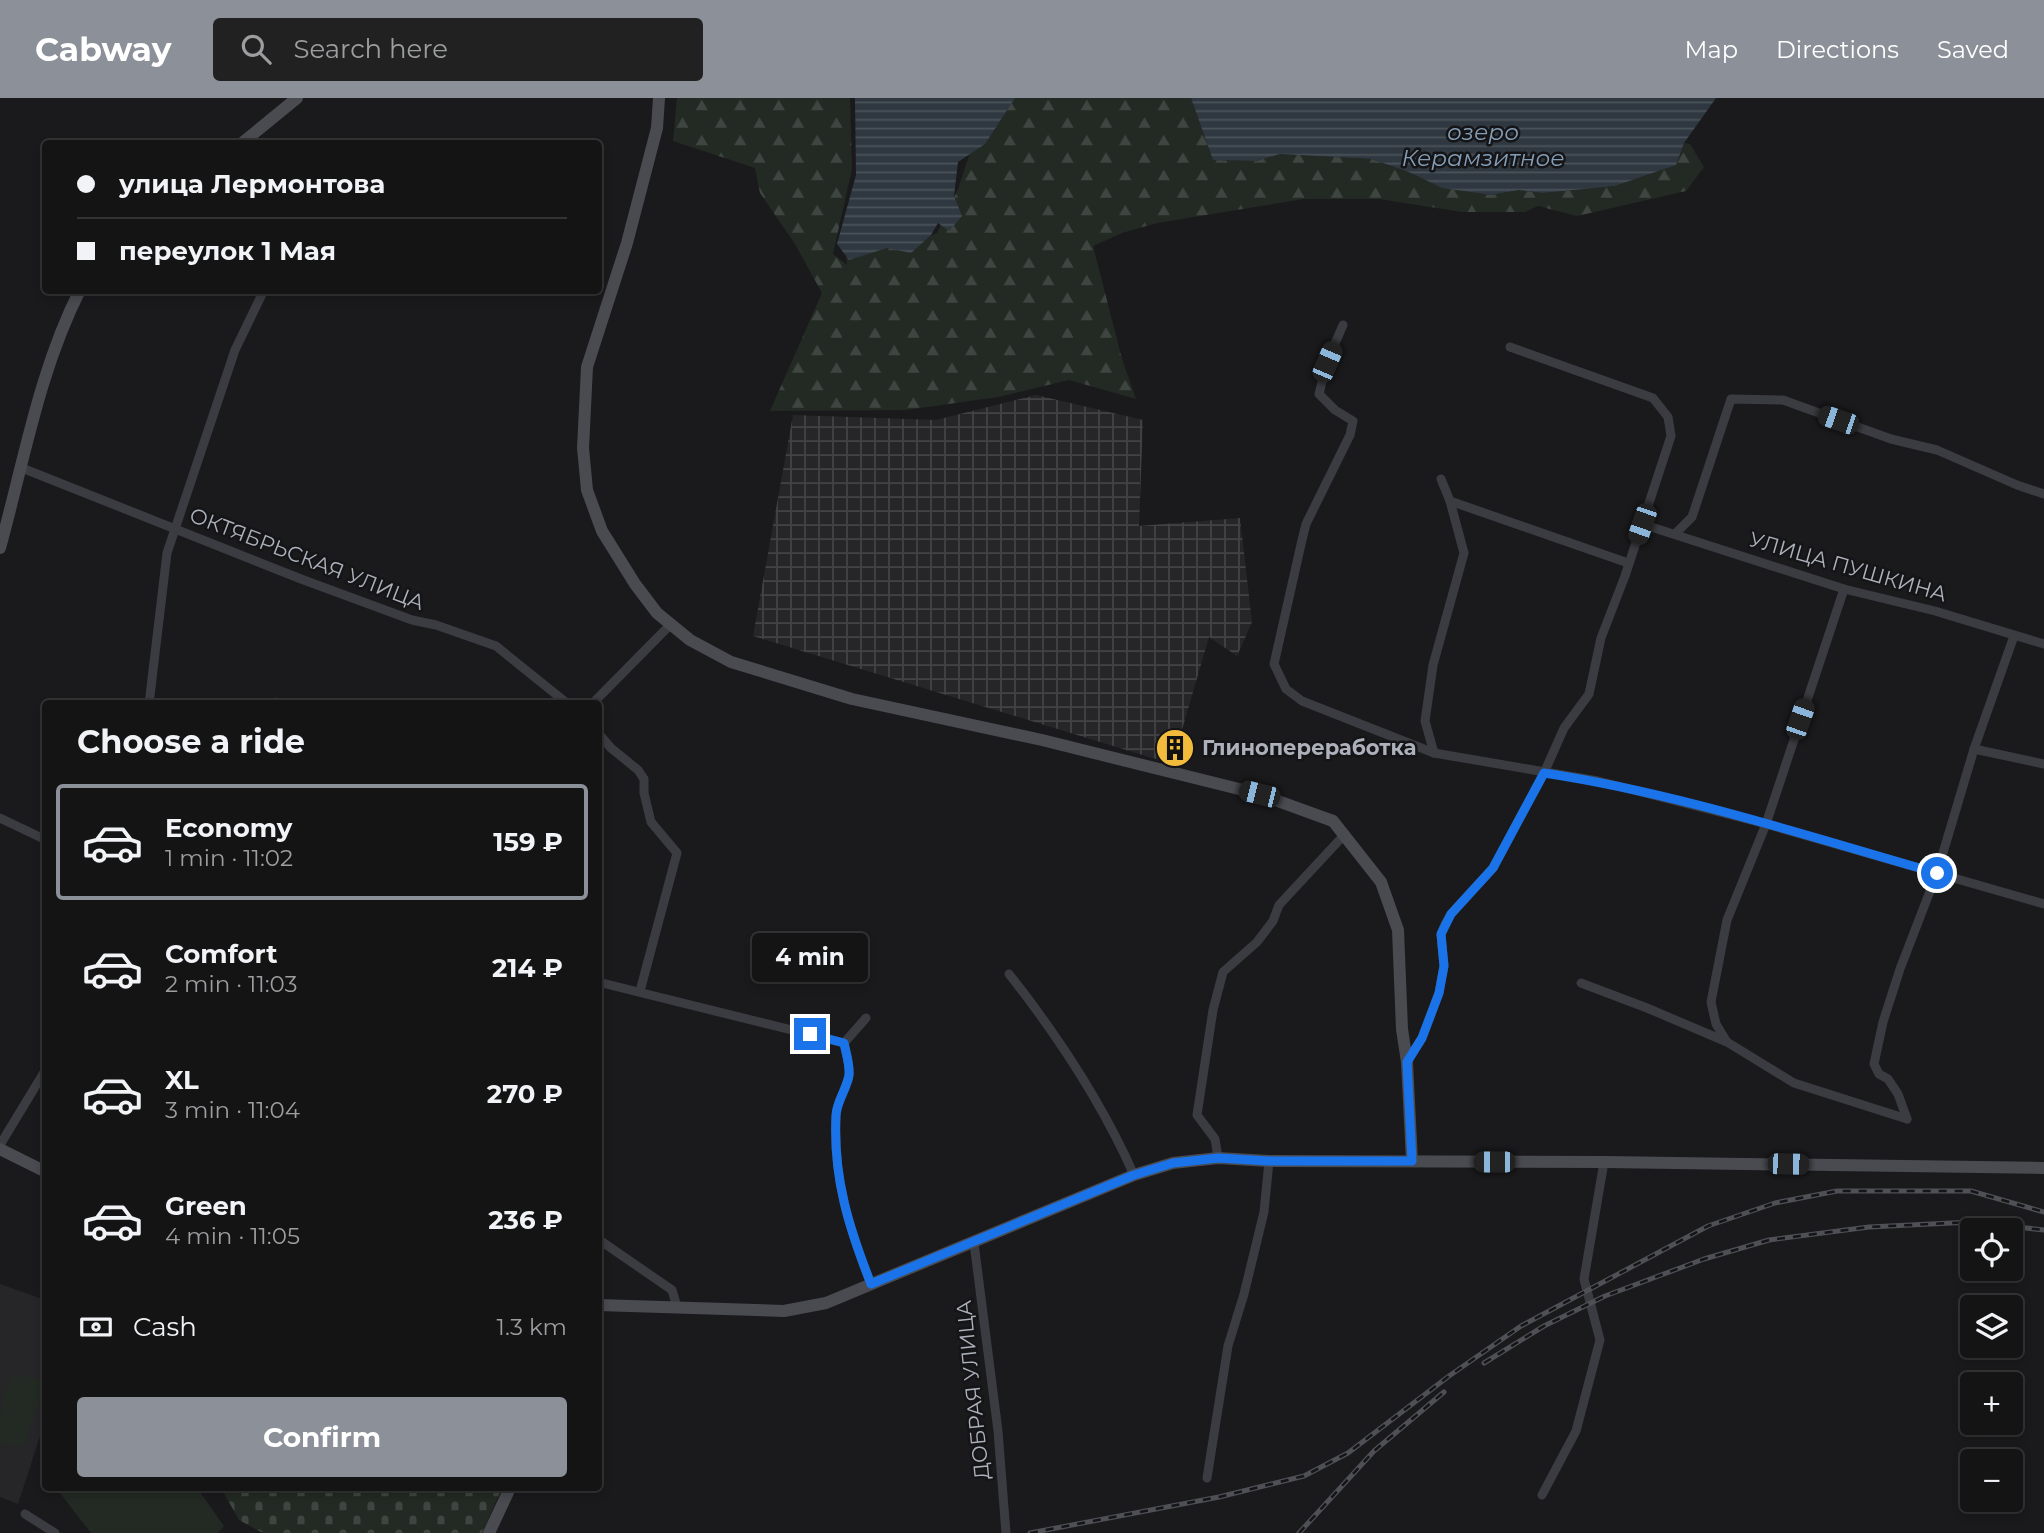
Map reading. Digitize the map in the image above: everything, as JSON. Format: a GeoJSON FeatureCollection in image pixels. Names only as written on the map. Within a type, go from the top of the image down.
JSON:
{"type":"FeatureCollection","features":[{"type":"Feature","properties":{"kind":"street"},"geometry":{"type":"LineString","coordinates":[[246,140],[297,98]]}},
{"type":"Feature","properties":{"kind":"street"},"geometry":{"type":"LineString","coordinates":[[659,98],[657,128],[627,243],[587,367],[583,448],[587,491],[602,531],[635,584],[657,613],[690,640],[731,662],[852,699],[1042,740],[1259,794],[1333,821],[1381,882],[1398,930],[1412,1161]]}},
{"type":"Feature","properties":{"kind":"street"},"geometry":{"type":"LineString","coordinates":[[0,548],[43,380],[64,321],[78,294]]}},
{"type":"Feature","properties":{"kind":"street"},"geometry":{"type":"LineString","coordinates":[[149,700],[167,553],[235,351],[262,294]]}},
{"type":"Feature","properties":{"kind":"street"},"geometry":{"type":"LineString","coordinates":[[1343,325],[1327,362],[1319,394],[1335,410],[1353,421],[1350,435],[1306,524],[1274,664],[1286,689],[1302,701],[1434,753],[1598,781],[1766,824],[2044,904]]}},
{"type":"Feature","properties":{"kind":"street"},"geometry":{"type":"LineString","coordinates":[[1407,1062],[1422,1038],[1439,993],[1444,966],[1441,934],[1445,925],[1455,908],[1493,868],[1544,773],[1564,728],[1589,694],[1601,638],[1671,436],[1668,417],[1653,398],[1510,347]]}},
{"type":"Feature","properties":{"kind":"street"},"geometry":{"type":"LineString","coordinates":[[1676,533],[1692,517],[1731,399],[1783,400],[1891,439],[1937,450],[2044,494]]}},
{"type":"Feature","properties":{"kind":"street","name":"ОКТЯБРЬСКАЯ УЛИЦА"},"geometry":{"type":"LineString","coordinates":[[22,468],[412,620],[436,625],[496,646],[563,700]]}},
{"type":"Feature","properties":{"kind":"street"},"geometry":{"type":"LineString","coordinates":[[1434,753],[1425,721],[1432,676],[1464,553],[1441,478]]}},
{"type":"Feature","properties":{"kind":"street"},"geometry":{"type":"LineString","coordinates":[[1450,501],[1628,563]]}},
{"type":"Feature","properties":{"kind":"street","name":"УЛИЦА ПУШКИНА"},"geometry":{"type":"LineString","coordinates":[[1642,524],[1844,589],[1935,611],[2044,643]]}},
{"type":"Feature","properties":{"kind":"street"},"geometry":{"type":"LineString","coordinates":[[1727,1042],[1716,1024],[1711,1002],[1727,920],[1766,824],[1844,589]]}},
{"type":"Feature","properties":{"kind":"street"},"geometry":{"type":"LineString","coordinates":[[596,700],[671,624]]}},
{"type":"Feature","properties":{"kind":"street"},"geometry":{"type":"LineString","coordinates":[[1581,983],[1727,1042],[1794,1083],[1907,1119],[1898,1094],[1888,1079],[1879,1074],[1874,1064],[1883,1022],[1937,873],[1974,749],[2014,636]]}},
{"type":"Feature","properties":{"kind":"street"},"geometry":{"type":"LineString","coordinates":[[602,738],[638,770],[644,779],[644,793],[651,822],[677,853],[640,991]]}},
{"type":"Feature","properties":{"kind":"street"},"geometry":{"type":"LineString","coordinates":[[1974,749],[2044,764]]}},
{"type":"Feature","properties":{"kind":"street"},"geometry":{"type":"LineString","coordinates":[[0,818],[42,838]]}},
{"type":"Feature","properties":{"kind":"street"},"geometry":{"type":"LineString","coordinates":[[1218,1158],[1215,1139],[1197,1115],[1213,1010],[1223,972],[1257,942],[1273,921],[1279,905],[1345,834]]}},
{"type":"Feature","properties":{"kind":"street"},"geometry":{"type":"LineString","coordinates":[[1009,974],[1039,1011],[1086,1081],[1134,1175]]}},
{"type":"Feature","properties":{"kind":"street"},"geometry":{"type":"LineString","coordinates":[[602,983],[844,1043]]}},
{"type":"Feature","properties":{"kind":"street"},"geometry":{"type":"LineString","coordinates":[[844,1043],[866,1018]]}},
{"type":"Feature","properties":{"kind":"street"},"geometry":{"type":"LineString","coordinates":[[844,1043],[849,1075],[836,1112],[840,1189],[853,1238],[871,1284]]}},
{"type":"Feature","properties":{"kind":"street"},"geometry":{"type":"LineString","coordinates":[[42,1076],[0,1147],[42,1170]]}},
{"type":"Feature","properties":{"kind":"street"},"geometry":{"type":"LineString","coordinates":[[602,1306],[792,1311],[826,1303],[1134,1175],[1173,1163],[1218,1158],[1269,1161],[2044,1168]]}},
{"type":"Feature","properties":{"kind":"street"},"geometry":{"type":"LineString","coordinates":[[1207,1478],[1228,1346],[1264,1212],[1269,1161]]}},
{"type":"Feature","properties":{"kind":"street"},"geometry":{"type":"LineString","coordinates":[[1542,1495],[1576,1430],[1600,1340],[1584,1279],[1604,1162]]}},
{"type":"Feature","properties":{"kind":"street"},"geometry":{"type":"LineString","coordinates":[[602,1242],[672,1290],[677,1307]]}},
{"type":"Feature","properties":{"kind":"street","name":"ДОБРАЯ УЛИЦА"},"geometry":{"type":"LineString","coordinates":[[974,1242],[998,1431],[1006,1533]]}},
{"type":"Feature","properties":{"kind":"street"},"geometry":{"type":"LineString","coordinates":[[489,1533],[509,1491]]}},
{"type":"Feature","properties":{"kind":"street"},"geometry":{"type":"LineString","coordinates":[[26,1514],[55,1533]]}},
{"type":"Feature","properties":{"kind":"shaded area"},"geometry":{"type":"Polygon","coordinates":[[[1036,395],[1143,420],[1139,526],[1240,518],[1252,622],[1237,656],[1209,637],[1172,764],[753,636],[793,415],[936,420],[1036,395]]]}},
{"type":"Feature","properties":{"kind":"shaded area"},"geometry":{"type":"Polygon","coordinates":[[[0,1284],[42,1299],[42,1430],[18,1504],[0,1497],[0,1284]]]}},
{"type":"Feature","properties":{"kind":"green space"},"geometry":{"type":"Polygon","coordinates":[[[677,98],[850,98],[852,169],[833,254],[847,265],[845,247],[892,247],[937,233],[958,189],[979,125],[1000,98],[1191,98],[1213,160],[1256,161],[1280,154],[1372,159],[1442,188],[1491,195],[1519,190],[1543,193],[1615,186],[1676,165],[1684,143],[1690,144],[1704,167],[1686,191],[1577,216],[1538,206],[1525,212],[1462,212],[1379,199],[1304,199],[1157,223],[1122,233],[1093,246],[1122,359],[1136,399],[1069,380],[998,397],[906,410],[770,411],[822,293],[795,244],[760,193],[755,168],[673,141],[677,98]]]}},
{"type":"Feature","properties":{"kind":"green space"},"geometry":{"type":"Polygon","coordinates":[[[17,1374],[41,1380],[42,1384],[25,1443],[17,1447],[0,1443],[4,1395],[11,1379],[17,1374]]]}},
{"type":"Feature","properties":{"kind":"green space"},"geometry":{"type":"Polygon","coordinates":[[[58,1491],[199,1491],[224,1526],[218,1533],[91,1533],[58,1491]]]}},
{"type":"Feature","properties":{"kind":"green space"},"geometry":{"type":"Polygon","coordinates":[[[223,1491],[501,1491],[482,1533],[263,1533],[239,1520],[223,1491]]]}},
{"type":"Feature","properties":{"kind":"water"},"geometry":{"type":"Polygon","coordinates":[[[855,98],[1015,98],[985,144],[958,162],[954,196],[962,216],[949,231],[938,223],[931,235],[911,253],[887,248],[849,260],[837,244],[856,175],[855,98]]]}},
{"type":"Feature","properties":{"kind":"water","name":"озеро Керамзитное"},"geometry":{"type":"Polygon","coordinates":[[[1191,98],[1716,98],[1684,143],[1676,165],[1615,186],[1543,193],[1519,190],[1491,195],[1442,188],[1372,159],[1280,154],[1256,161],[1213,160],[1191,98]]]}},
{"type":"Feature","properties":{"kind":"railway"},"geometry":{"type":"LineString","coordinates":[[1030,1533],[1219,1497],[1304,1476],[1348,1453],[1449,1376],[1521,1326],[1708,1226],[1775,1203],[1837,1191],[1971,1191],[2044,1212]]}},
{"type":"Feature","properties":{"kind":"railway"},"geometry":{"type":"LineString","coordinates":[[1484,1363],[1544,1326],[1605,1296],[1704,1259],[1769,1240],[1869,1227],[1972,1222],[2044,1230]]}},
{"type":"Feature","properties":{"kind":"railway"},"geometry":{"type":"LineString","coordinates":[[1299,1533],[1374,1451],[1444,1392]]}},
{"type":"Feature","properties":{"kind":"place","name":"Глинопереработка"},"geometry":{"type":"Point","coordinates":[1175,748]}},
{"type":"Feature","properties":{"kind":"route"},"geometry":{"type":"LineString","coordinates":[[810,1034],[844,1043],[849,1075],[836,1112],[840,1189],[853,1238],[871,1284],[1134,1175],[1173,1163],[1218,1158],[1269,1161],[1412,1161],[1407,1062],[1422,1038],[1439,993],[1444,966],[1441,934],[1451,914],[1493,868],[1544,773],[1598,781],[1670,799],[1937,873]]}}]}
